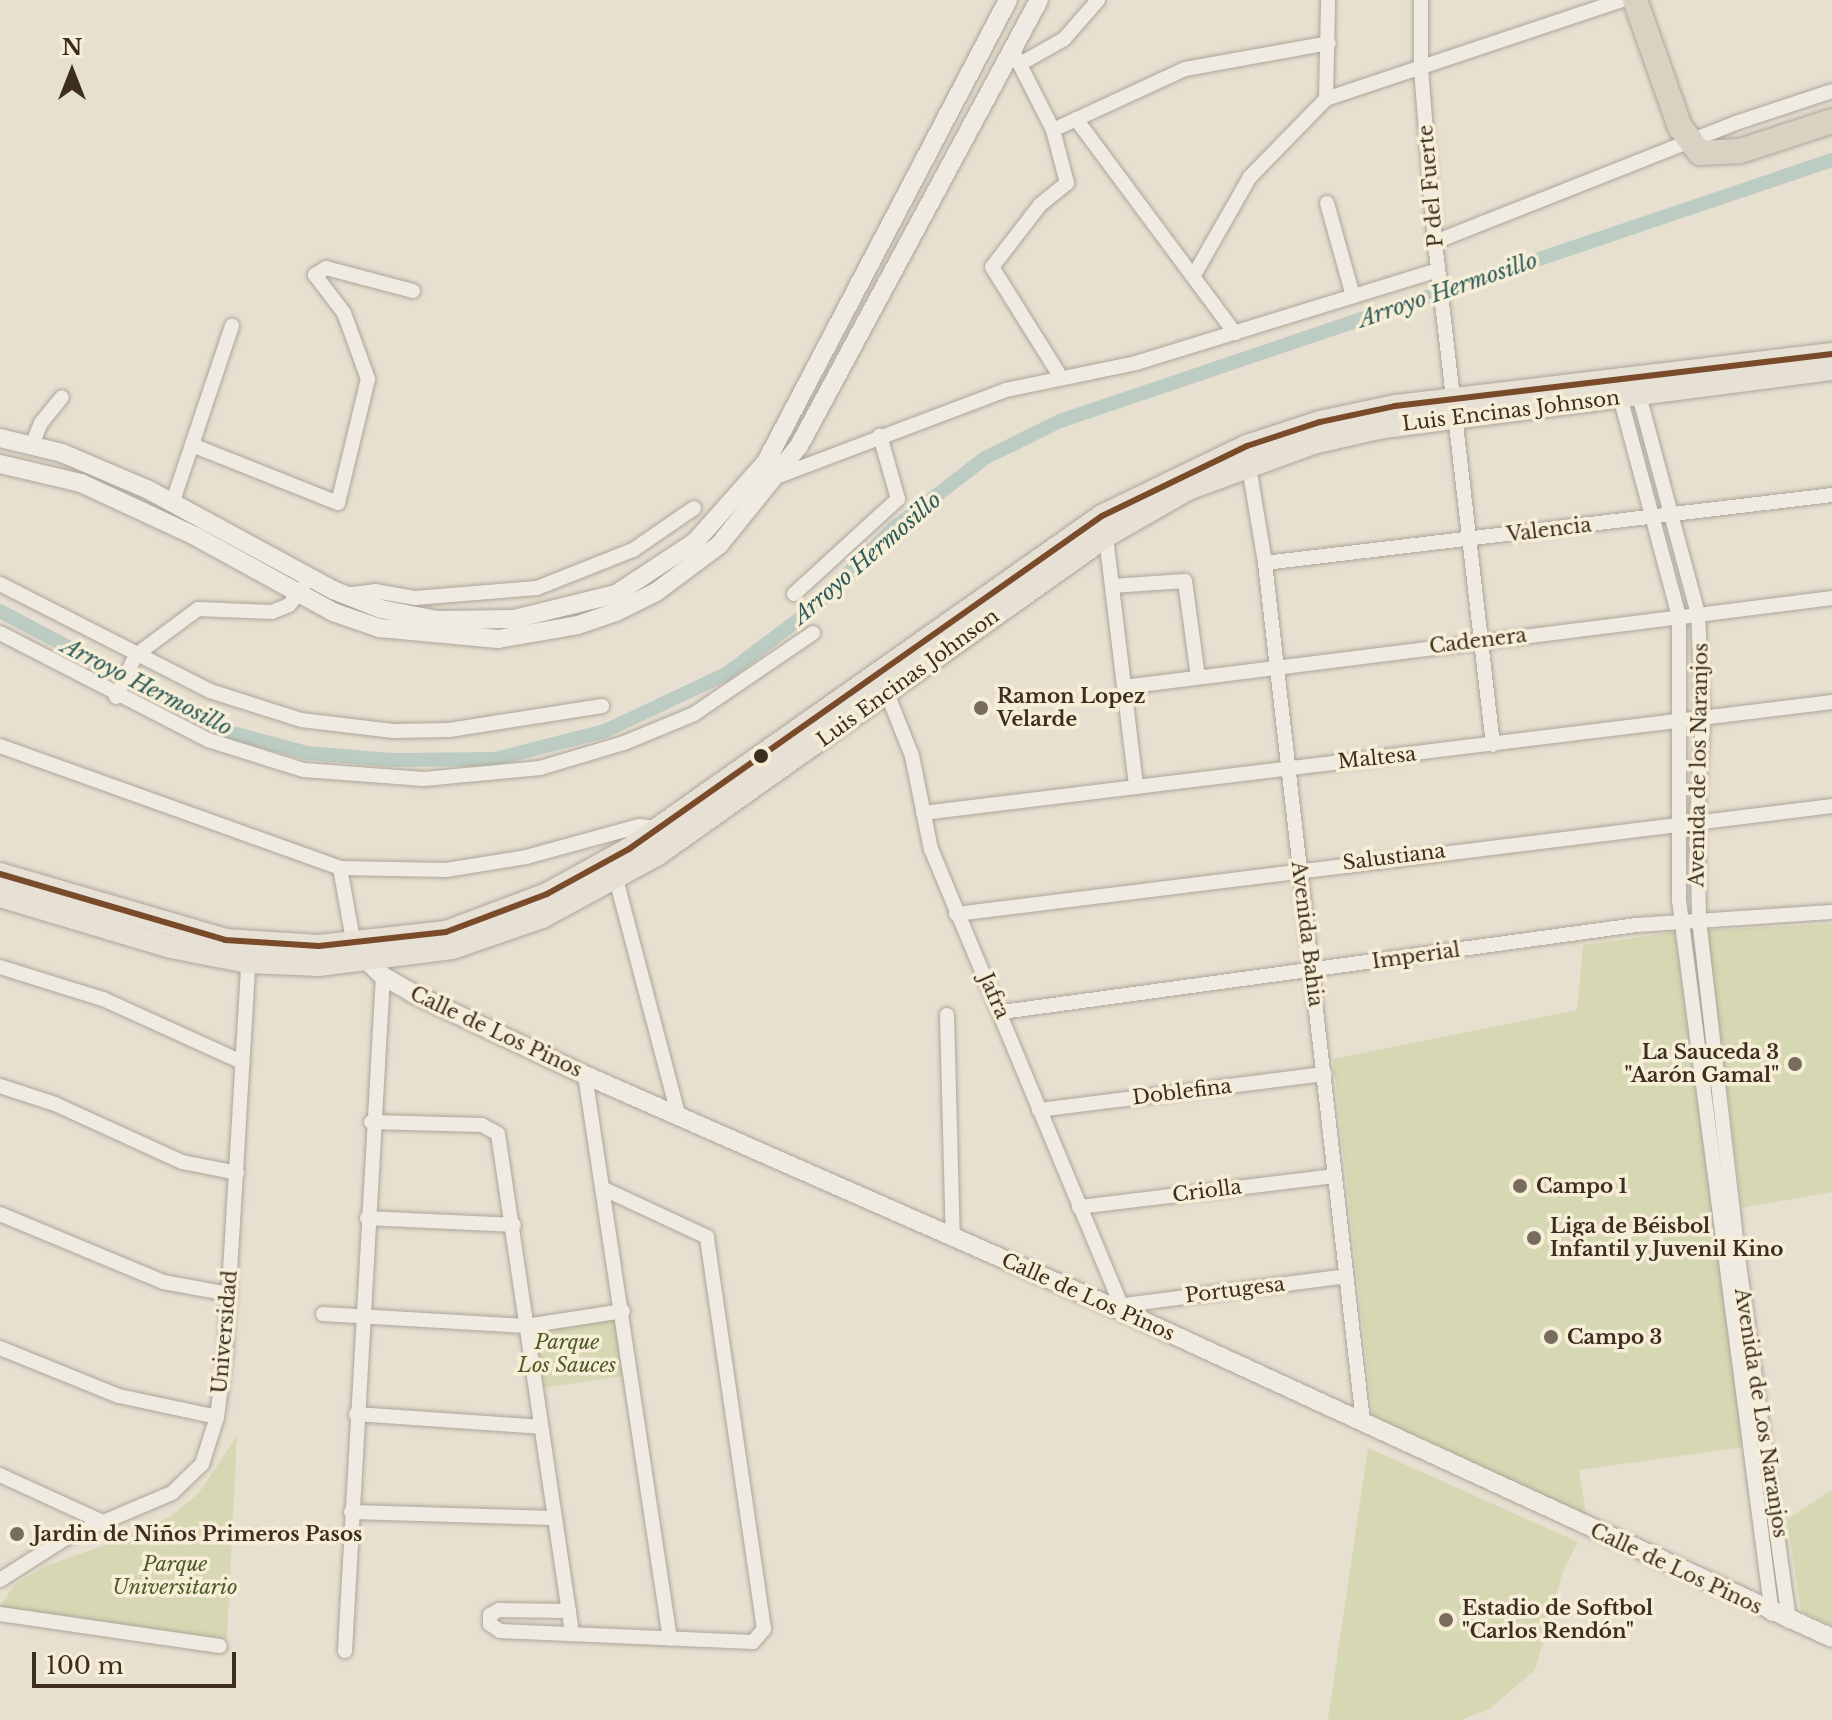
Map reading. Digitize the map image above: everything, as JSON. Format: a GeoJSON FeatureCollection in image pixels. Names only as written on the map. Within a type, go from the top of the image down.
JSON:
{"type":"FeatureCollection","features":[{"type":"Feature","properties":{"kind":"highway"},"geometry":{"type":"LineString","coordinates":[[1635,0],[1688,143],[1700,153],[1725,154],[1832,121]]}},
{"type":"Feature","properties":{"kind":"main road"},"geometry":{"type":"LineString","coordinates":[[1627,388],[1832,354]]}},
{"type":"Feature","properties":{"kind":"main road","name":"Luis Encinas Johnson"},"geometry":{"type":"LineString","coordinates":[[0,896],[171,947],[249,953],[359,953],[484,939],[616,879],[1104,526],[1188,489],[1248,455],[1455,409],[1627,388],[1832,369]]}},
{"type":"Feature","properties":{"kind":"main road"},"geometry":{"type":"LineString","coordinates":[[359,953],[484,920],[559,888],[883,684]]}},
{"type":"Feature","properties":{"kind":"main road"},"geometry":{"type":"LineString","coordinates":[[0,874],[202,935],[249,953]]}},
{"type":"Feature","properties":{"kind":"street"},"geometry":{"type":"LineString","coordinates":[[0,438],[99,467],[173,501],[343,595],[408,616],[514,619],[616,594],[674,560],[717,520],[766,462],[1008,0]]}},
{"type":"Feature","properties":{"kind":"street"},"geometry":{"type":"LineString","coordinates":[[0,464],[81,483],[195,536],[298,595],[355,621],[427,635],[498,639],[578,625],[643,599],[681,575],[719,545],[776,477],[820,409],[910,236],[1016,57],[1039,0]]}},
{"type":"Feature","properties":{"kind":"street"},"geometry":{"type":"LineString","coordinates":[[1016,57],[1064,39],[1098,0]]}},
{"type":"Feature","properties":{"kind":"street"},"geometry":{"type":"LineString","coordinates":[[1326,99],[1328,0]]}},
{"type":"Feature","properties":{"kind":"street","name":"P del Fuerte"},"geometry":{"type":"LineString","coordinates":[[1421,0],[1421,69],[1435,242],[1493,745]]}},
{"type":"Feature","properties":{"kind":"street"},"geometry":{"type":"LineString","coordinates":[[1194,275],[1250,177],[1326,99],[1622,0]]}},
{"type":"Feature","properties":{"kind":"street"},"geometry":{"type":"LineString","coordinates":[[1053,130],[1185,69],[1329,43]]}},
{"type":"Feature","properties":{"kind":"street"},"geometry":{"type":"LineString","coordinates":[[1016,57],[1053,130],[1067,183],[1040,205],[992,267],[1060,376]]}},
{"type":"Feature","properties":{"kind":"street"},"geometry":{"type":"LineString","coordinates":[[1435,242],[1688,143],[1832,91]]}},
{"type":"Feature","properties":{"kind":"street"},"geometry":{"type":"LineString","coordinates":[[1076,119],[1235,333]]}},
{"type":"Feature","properties":{"kind":"street"},"geometry":{"type":"LineString","coordinates":[[1327,203],[1353,296]]}},
{"type":"Feature","properties":{"kind":"street"},"geometry":{"type":"LineString","coordinates":[[888,225],[910,236]]}},
{"type":"Feature","properties":{"kind":"street"},"geometry":{"type":"LineString","coordinates":[[192,445],[338,503],[368,379],[344,313],[315,275],[326,268],[413,291]]}},
{"type":"Feature","properties":{"kind":"street"},"geometry":{"type":"LineString","coordinates":[[776,477],[880,436],[1060,376],[1136,363],[1438,271]]}},
{"type":"Feature","properties":{"kind":"street"},"geometry":{"type":"LineString","coordinates":[[173,501],[232,326]]}},
{"type":"Feature","properties":{"kind":"street","name":"Avenida de los Naranjos"},"geometry":{"type":"LineString","coordinates":[[1627,388],[1698,614],[1703,717],[1697,821],[1699,919]]}},
{"type":"Feature","properties":{"kind":"street","name":"Avenida de los Naranjos"},"geometry":{"type":"LineString","coordinates":[[1627,388],[1653,517],[1679,616],[1677,824],[1681,921]]}},
{"type":"Feature","properties":{"kind":"street"},"geometry":{"type":"LineString","coordinates":[[32,445],[41,423],[62,397]]}},
{"type":"Feature","properties":{"kind":"street"},"geometry":{"type":"LineString","coordinates":[[794,594],[898,499],[880,436]]}},
{"type":"Feature","properties":{"kind":"street","name":"Avenida Bahia"},"geometry":{"type":"LineString","coordinates":[[1248,455],[1265,563],[1274,667],[1325,1074],[1363,1422]]}},
{"type":"Feature","properties":{"kind":"street","name":"Valencia"},"geometry":{"type":"LineString","coordinates":[[1265,563],[1832,495]]}},
{"type":"Feature","properties":{"kind":"street"},"geometry":{"type":"LineString","coordinates":[[343,595],[375,591],[415,598],[537,588],[633,550],[694,508]]}},
{"type":"Feature","properties":{"kind":"street"},"geometry":{"type":"LineString","coordinates":[[1104,526],[1136,787]]}},
{"type":"Feature","properties":{"kind":"street"},"geometry":{"type":"LineString","coordinates":[[116,696],[136,655],[198,609],[272,612],[298,595],[310,577]]}},
{"type":"Feature","properties":{"kind":"street"},"geometry":{"type":"LineString","coordinates":[[1112,586],[1185,581],[1198,677]]}},
{"type":"Feature","properties":{"kind":"street"},"geometry":{"type":"LineString","coordinates":[[0,584],[136,655],[267,711],[346,727],[449,730],[525,722],[602,706]]}},
{"type":"Feature","properties":{"kind":"street","name":"Cadenera"},"geometry":{"type":"LineString","coordinates":[[1124,687],[1832,598]]}},
{"type":"Feature","properties":{"kind":"street"},"geometry":{"type":"LineString","coordinates":[[0,633],[116,696],[208,740],[304,770],[359,778],[474,778],[540,768],[624,743],[694,714],[813,633]]}},
{"type":"Feature","properties":{"kind":"street","name":"Jafra"},"geometry":{"type":"LineString","coordinates":[[883,684],[912,756],[923,813],[956,914],[1002,1012],[1039,1110],[1124,1309]]}},
{"type":"Feature","properties":{"kind":"street","name":"Maltesa"},"geometry":{"type":"LineString","coordinates":[[923,813],[1832,702]]}},
{"type":"Feature","properties":{"kind":"street"},"geometry":{"type":"LineString","coordinates":[[0,746],[340,868],[405,873],[458,868],[526,857],[639,826],[657,828]]}},
{"type":"Feature","properties":{"kind":"street","name":"Salustiana"},"geometry":{"type":"LineString","coordinates":[[956,914],[1299,868],[1832,806]]}},
{"type":"Feature","properties":{"kind":"street"},"geometry":{"type":"LineString","coordinates":[[340,868],[359,953]]}},
{"type":"Feature","properties":{"kind":"street"},"geometry":{"type":"LineString","coordinates":[[616,879],[679,1117]]}},
{"type":"Feature","properties":{"kind":"street","name":"Imperial"},"geometry":{"type":"LineString","coordinates":[[1002,1012],[1681,921],[1832,912]]}},
{"type":"Feature","properties":{"kind":"street","name":"Avenida de Los Naranjos"},"geometry":{"type":"LineString","coordinates":[[1699,919],[1724,1210]]}},
{"type":"Feature","properties":{"kind":"street","name":"Avenida de Los Naranjos"},"geometry":{"type":"LineString","coordinates":[[1681,921],[1781,1618]]}},
{"type":"Feature","properties":{"kind":"street","name":"Universidad"},"geometry":{"type":"LineString","coordinates":[[0,1580],[28,1558],[143,1509],[192,1478],[202,1464],[217,1417],[230,1294],[249,953]]}},
{"type":"Feature","properties":{"kind":"street","name":"Calle de Los Pinos"},"geometry":{"type":"LineString","coordinates":[[359,953],[383,976],[585,1075],[1124,1309],[1781,1618],[1832,1638]]}},
{"type":"Feature","properties":{"kind":"street"},"geometry":{"type":"LineString","coordinates":[[0,967],[103,999],[242,1062]]}},
{"type":"Feature","properties":{"kind":"street"},"geometry":{"type":"LineString","coordinates":[[345,1651],[371,1122],[383,976]]}},
{"type":"Feature","properties":{"kind":"street"},"geometry":{"type":"LineString","coordinates":[[947,1015],[953,1237]]}},
{"type":"Feature","properties":{"kind":"street","name":"Doblefina"},"geometry":{"type":"LineString","coordinates":[[1039,1110],[1325,1074]]}},
{"type":"Feature","properties":{"kind":"street"},"geometry":{"type":"LineString","coordinates":[[585,1075],[606,1190],[670,1639]]}},
{"type":"Feature","properties":{"kind":"street"},"geometry":{"type":"LineString","coordinates":[[0,1086],[55,1104],[182,1162],[237,1173]]}},
{"type":"Feature","properties":{"kind":"street"},"geometry":{"type":"LineString","coordinates":[[371,1122],[482,1125],[494,1130],[514,1225],[540,1427],[572,1633]]}},
{"type":"Feature","properties":{"kind":"street","name":"Criolla"},"geometry":{"type":"LineString","coordinates":[[1079,1207],[1334,1176]]}},
{"type":"Feature","properties":{"kind":"street"},"geometry":{"type":"LineString","coordinates":[[569,1611],[499,1610],[490,1615],[490,1624],[500,1631],[753,1642],[764,1629],[718,1305],[704,1232],[606,1190]]}},
{"type":"Feature","properties":{"kind":"street"},"geometry":{"type":"LineString","coordinates":[[0,1214],[163,1282],[230,1294]]}},
{"type":"Feature","properties":{"kind":"street"},"geometry":{"type":"LineString","coordinates":[[367,1218],[514,1225]]}},
{"type":"Feature","properties":{"kind":"street","name":"Portugesa"},"geometry":{"type":"LineString","coordinates":[[1124,1309],[1346,1276]]}},
{"type":"Feature","properties":{"kind":"street"},"geometry":{"type":"LineString","coordinates":[[323,1314],[526,1326],[623,1311]]}},
{"type":"Feature","properties":{"kind":"street"},"geometry":{"type":"LineString","coordinates":[[0,1348],[119,1396],[217,1417]]}},
{"type":"Feature","properties":{"kind":"street"},"geometry":{"type":"LineString","coordinates":[[356,1414],[540,1427]]}},
{"type":"Feature","properties":{"kind":"street"},"geometry":{"type":"LineString","coordinates":[[0,1475],[105,1523]]}},
{"type":"Feature","properties":{"kind":"street"},"geometry":{"type":"LineString","coordinates":[[351,1512],[555,1518]]}},
{"type":"Feature","properties":{"kind":"street"},"geometry":{"type":"LineString","coordinates":[[0,1614],[220,1646]]}},
{"type":"Feature","properties":{"kind":"green space"},"geometry":{"type":"Polygon","coordinates":[[[1832,924],[1832,1192],[1742,1208],[1707,930],[1832,924]]]}},
{"type":"Feature","properties":{"kind":"green space","name":"Liga de Béisbol Infantil y Juvenil Kino"},"geometry":{"type":"Polygon","coordinates":[[[1675,932],[1744,1447],[1579,1470],[1586,1515],[1373,1416],[1333,1059],[1577,1010],[1583,945],[1675,932]]]}},
{"type":"Feature","properties":{"kind":"green space","name":"Parque Los Sauces"},"geometry":{"type":"Polygon","coordinates":[[[622,1318],[630,1375],[540,1388],[532,1331],[622,1318]]]}},
{"type":"Feature","properties":{"kind":"green space","name":"Parque Universitario"},"geometry":{"type":"Polygon","coordinates":[[[237,1436],[227,1639],[0,1607],[14,1585],[45,1566],[128,1537],[171,1516],[198,1494],[237,1436]]]}},
{"type":"Feature","properties":{"kind":"green space","name":"Estadio de Softbol \"Carlos Rendón\""},"geometry":{"type":"Polygon","coordinates":[[[1368,1448],[1578,1542],[1563,1571],[1535,1670],[1491,1708],[1461,1720],[1328,1720],[1368,1448]]]}},
{"type":"Feature","properties":{"kind":"green space"},"geometry":{"type":"Polygon","coordinates":[[[1832,1490],[1832,1626],[1801,1611],[1787,1519],[1832,1490]]]}},
{"type":"Feature","properties":{"kind":"waterway","name":"Arroyo Hermosillo"},"geometry":{"type":"LineString","coordinates":[[0,611],[229,732],[307,753],[392,760],[495,759],[605,731],[726,674],[809,612],[894,528],[985,458],[1060,421],[1832,160]]}},
{"type":"Feature","properties":{"kind":"transit line"},"geometry":{"type":"LineString","coordinates":[[0,874],[225,940],[319,946],[446,932],[547,894],[629,849],[1102,516],[1247,446],[1320,422],[1395,406],[1832,354]]}},
{"type":"Feature","properties":{"kind":"place","name":"Ramon Lopez Velarde"},"geometry":{"type":"Point","coordinates":[981,708]}},
{"type":"Feature","properties":{"kind":"place","name":"La Sauceda 3 \"Aarón Gamal\""},"geometry":{"type":"Point","coordinates":[1795,1064]}},
{"type":"Feature","properties":{"kind":"place","name":"Campo 1"},"geometry":{"type":"Point","coordinates":[1520,1186]}},
{"type":"Feature","properties":{"kind":"place","name":"Liga de Béisbol Infantil y Juvenil Kino"},"geometry":{"type":"Point","coordinates":[1534,1238]}},
{"type":"Feature","properties":{"kind":"place","name":"Campo 3"},"geometry":{"type":"Point","coordinates":[1551,1337]}},
{"type":"Feature","properties":{"kind":"place","name":"Jardin de Niños Primeros Pasos"},"geometry":{"type":"Point","coordinates":[17,1534]}},
{"type":"Feature","properties":{"kind":"place","name":"Estadio de Softbol \"Carlos Rendón\""},"geometry":{"type":"Point","coordinates":[1446,1620]}}]}
